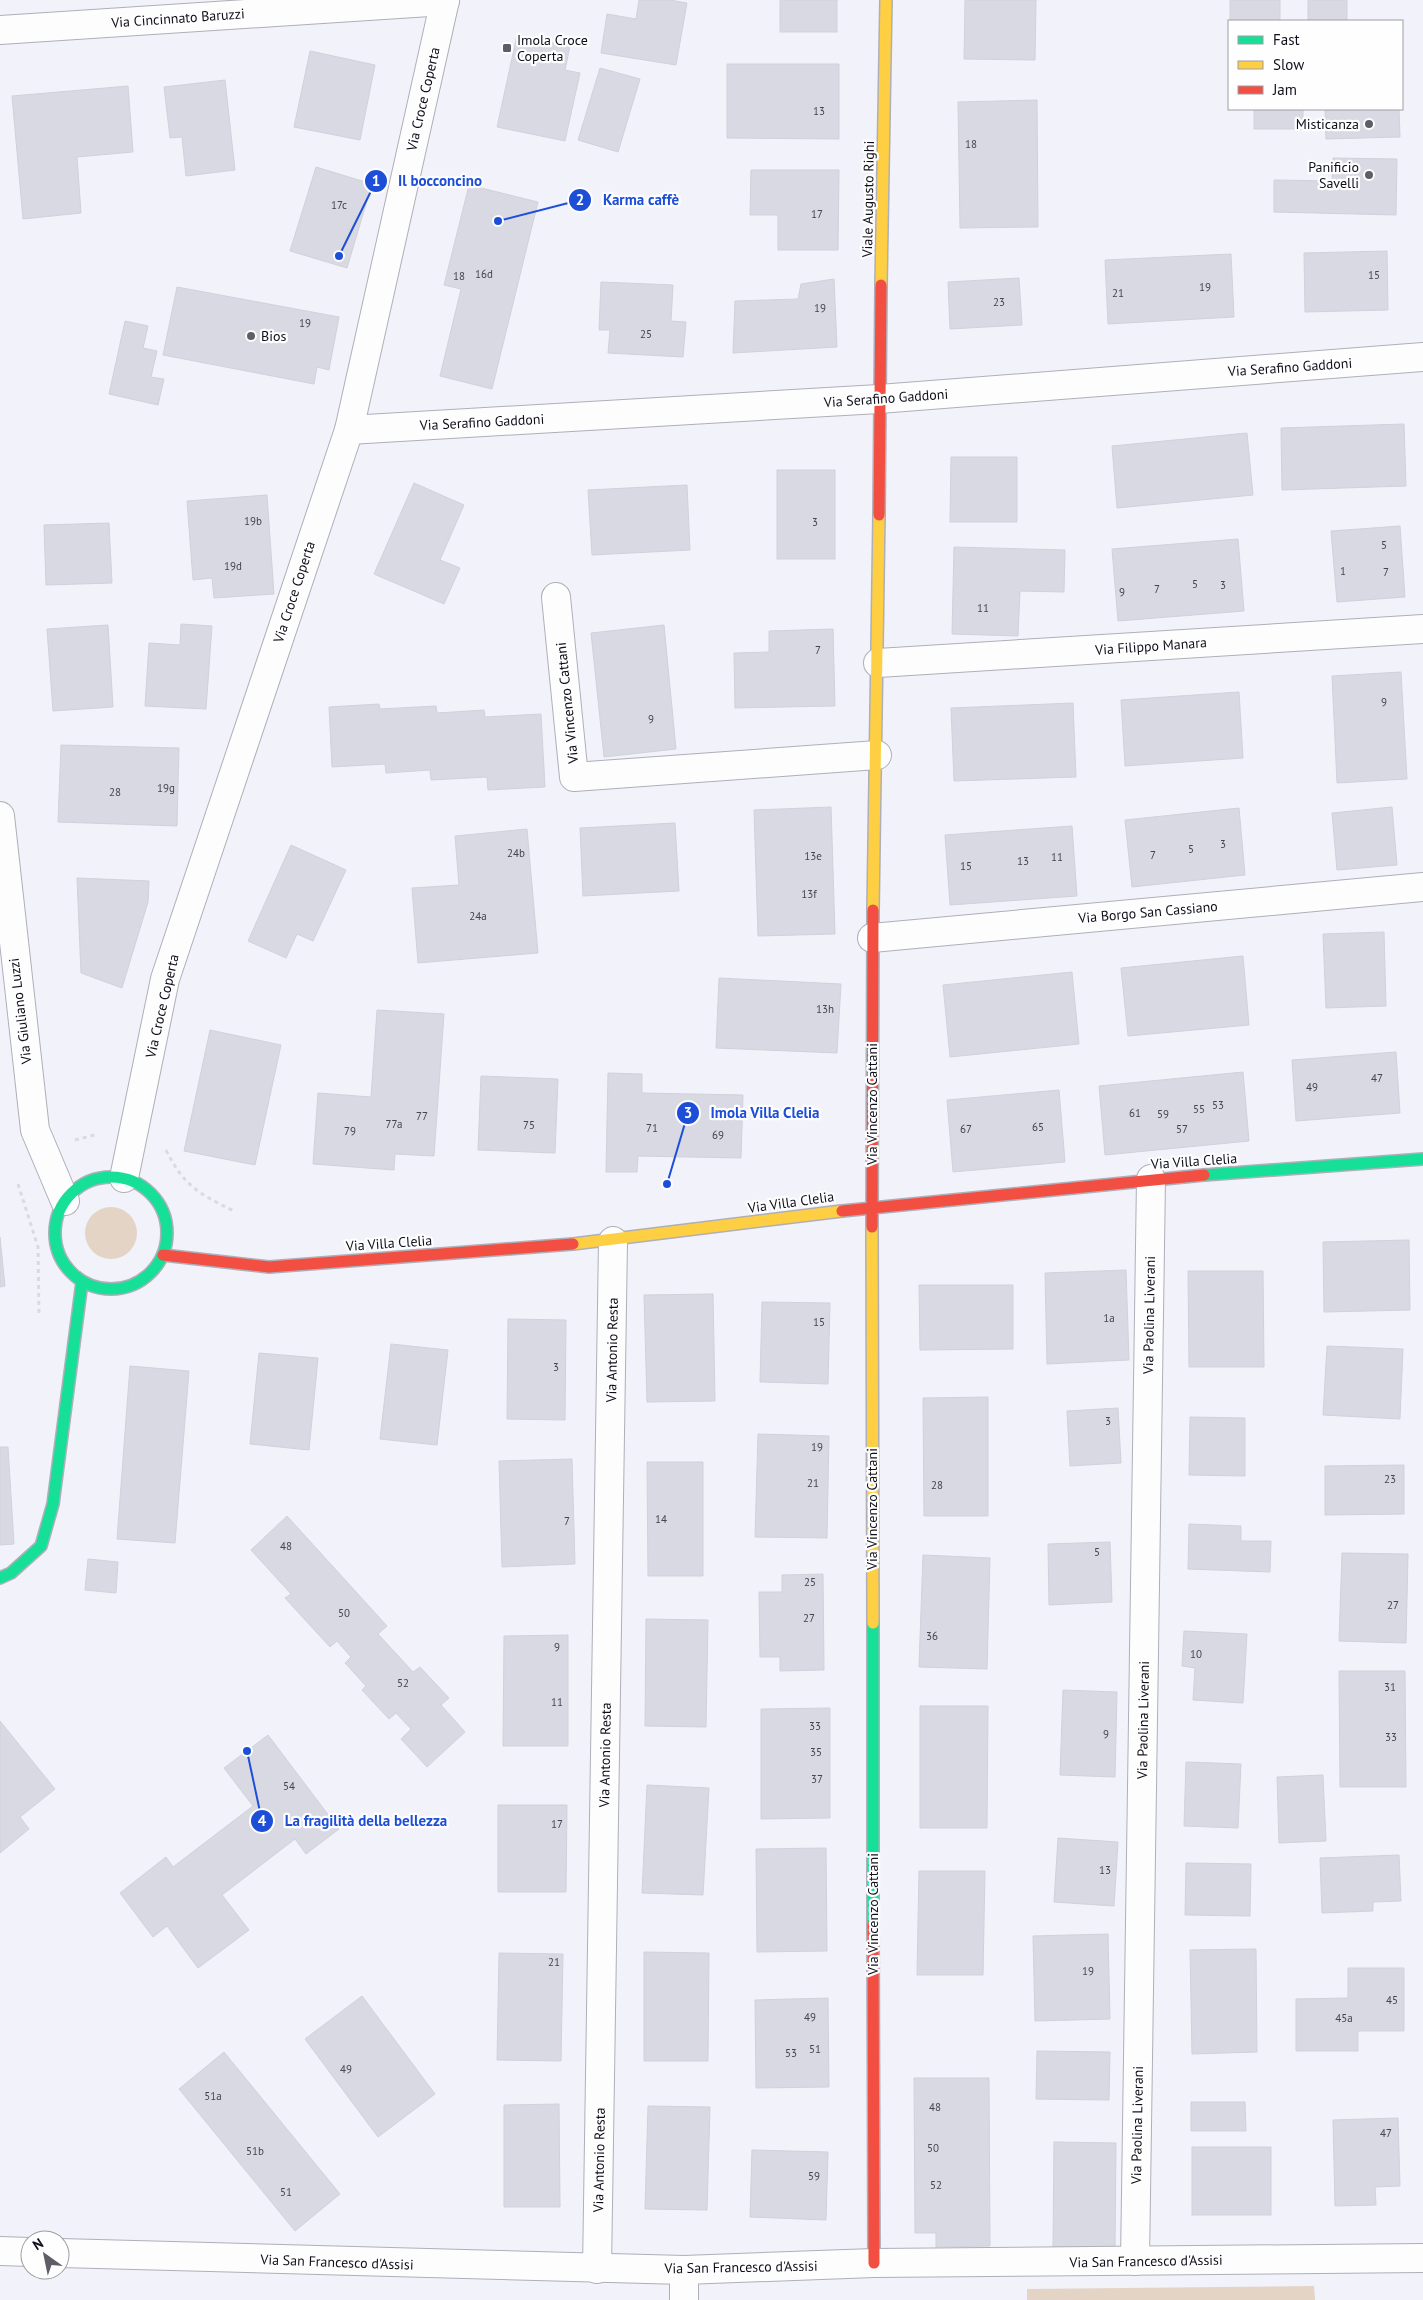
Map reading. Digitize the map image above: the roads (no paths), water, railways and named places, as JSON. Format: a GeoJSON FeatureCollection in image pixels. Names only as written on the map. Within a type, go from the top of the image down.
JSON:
{"type":"FeatureCollection","features":[{"type":"Feature","properties":{"kind":"street","name":"Via Cincinnato Baruzzi"},"geometry":{"type":"LineString","coordinates":[[0,30],[445,0]]}},
{"type":"Feature","properties":{"kind":"street","name":"Via Croce Coperta"},"geometry":{"type":"LineString","coordinates":[[124,1178],[165,979],[349,430],[445,0]]}},
{"type":"Feature","properties":{"kind":"street","name":"Viale Augusto Righi"},"geometry":{"type":"LineString","coordinates":[[879,399],[886,0]]}},
{"type":"Feature","properties":{"kind":"street","name":"Via Serafino Gaddoni"},"geometry":{"type":"LineString","coordinates":[[349,430],[879,399],[1423,357]]}},
{"type":"Feature","properties":{"kind":"street","name":"Via Vincenzo Cattani"},"geometry":{"type":"LineString","coordinates":[[874,2263],[872,938],[877,754],[879,399]]}},
{"type":"Feature","properties":{"kind":"street","name":"Via Vincenzo Cattani"},"geometry":{"type":"LineString","coordinates":[[556,596],[574,777],[877,754]]}},
{"type":"Feature","properties":{"kind":"street","name":"Via Filippo Manara"},"geometry":{"type":"LineString","coordinates":[[878,663],[1423,629]]}},
{"type":"Feature","properties":{"kind":"street","name":"Via Giuliano Luzzi"},"geometry":{"type":"LineString","coordinates":[[0,816],[35,1130],[64,1201]]}},
{"type":"Feature","properties":{"kind":"street","name":"Via Borgo San Cassiano"},"geometry":{"type":"LineString","coordinates":[[872,938],[1423,887]]}},
{"type":"Feature","properties":{"kind":"street","name":"Via Villa Clelia"},"geometry":{"type":"LineString","coordinates":[[163,1255],[270,1267],[613,1241],[872,1207],[1151,1179],[1423,1159]]}},
{"type":"Feature","properties":{"kind":"street"},"geometry":{"type":"LineString","coordinates":[[108,1177],[124,1178],[142,1186],[156,1200],[165,1217],[167,1236],[163,1255],[153,1271],[137,1283],[120,1289],[100,1288],[82,1282],[68,1270],[59,1254],[54,1236],[56,1218],[64,1201],[76,1189],[91,1180],[108,1177]]}},
{"type":"Feature","properties":{"kind":"street","name":"Via Paolina Liverani"},"geometry":{"type":"LineString","coordinates":[[1135,2261],[1151,1179]]}},
{"type":"Feature","properties":{"kind":"street","name":"Via Antonio Resta"},"geometry":{"type":"LineString","coordinates":[[597,2269],[613,1241]]}},
{"type":"Feature","properties":{"kind":"street"},"geometry":{"type":"LineString","coordinates":[[0,1578],[11,1573],[41,1546],[53,1504],[82,1282]]}},
{"type":"Feature","properties":{"kind":"street"},"geometry":{"type":"LineString","coordinates":[[0,2251],[20,2252]]}},
{"type":"Feature","properties":{"kind":"street","name":"Via San Francesco d'Assisi"},"geometry":{"type":"LineString","coordinates":[[70,2253],[684,2270],[874,2263],[1423,2258]]}},
{"type":"Feature","properties":{"kind":"street"},"geometry":{"type":"LineString","coordinates":[[684,2270],[684,2300]]}},
{"type":"Feature","properties":{"kind":"place","name":"Imola Croce Coperta"},"geometry":{"type":"Point","coordinates":[507,48]}},
{"type":"Feature","properties":{"kind":"place","name":"Misticanza"},"geometry":{"type":"Point","coordinates":[1369,124]}},
{"type":"Feature","properties":{"kind":"place","name":"Panificio Savelli"},"geometry":{"type":"Point","coordinates":[1369,175]}},
{"type":"Feature","properties":{"kind":"place","name":"Karma caffè"},"geometry":{"type":"Point","coordinates":[498,221]}},
{"type":"Feature","properties":{"kind":"place","name":"Il bocconcino"},"geometry":{"type":"Point","coordinates":[339,256]}},
{"type":"Feature","properties":{"kind":"place","name":"Bios"},"geometry":{"type":"Point","coordinates":[251,336]}},
{"type":"Feature","properties":{"kind":"place","name":"Imola Villa Clelia"},"geometry":{"type":"Point","coordinates":[667,1184]}},
{"type":"Feature","properties":{"kind":"place","name":"La fragilità della bellezza"},"geometry":{"type":"Point","coordinates":[247,1751]}}]}
